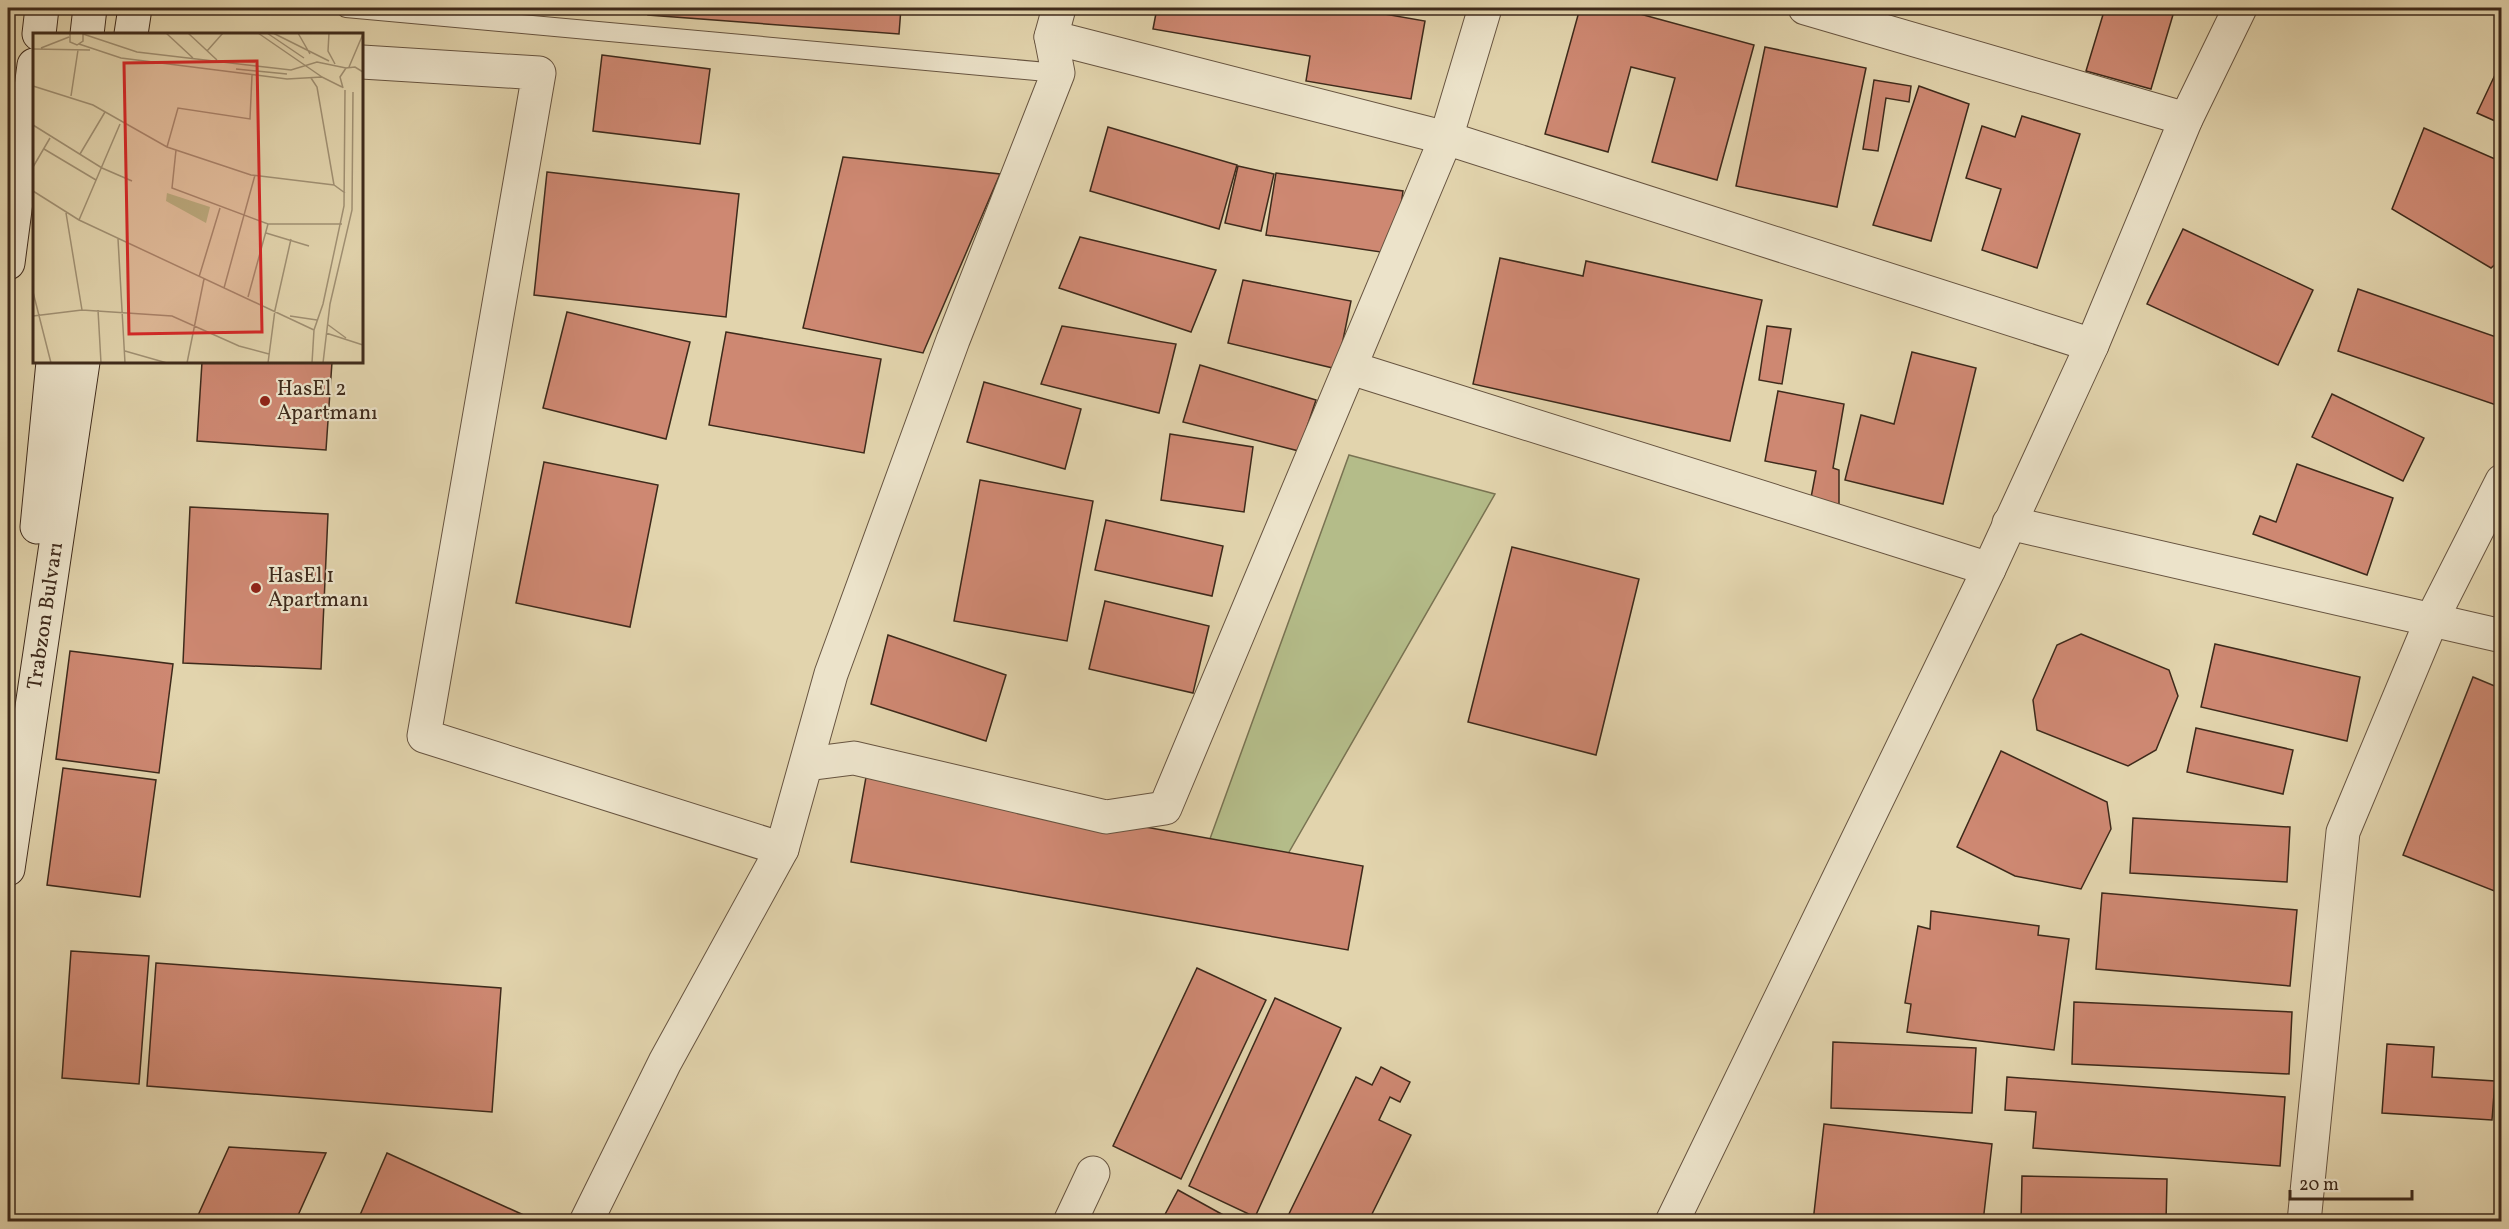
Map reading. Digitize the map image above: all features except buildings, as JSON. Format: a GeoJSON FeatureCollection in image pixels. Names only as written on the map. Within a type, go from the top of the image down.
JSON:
{"type":"FeatureCollection","features":[{"type":"Feature","properties":{"kind":"street"},"geometry":{"type":"LineString","coordinates":[[39,33],[42,8]]}},
{"type":"Feature","properties":{"kind":"street"},"geometry":{"type":"LineString","coordinates":[[87,33],[90,8]]}},
{"type":"Feature","properties":{"kind":"street"},"geometry":{"type":"LineString","coordinates":[[131,33],[135,8]]}},
{"type":"Feature","properties":{"kind":"street"},"geometry":{"type":"LineString","coordinates":[[807,764],[854,758],[1106,817],[1166,808],[1352,368],[1446,138],[1485,8]]}},
{"type":"Feature","properties":{"kind":"street"},"geometry":{"type":"LineString","coordinates":[[1805,8],[2186,119]]}},
{"type":"Feature","properties":{"kind":"street"},"geometry":{"type":"LineString","coordinates":[[1672,1221],[1989,569],[2008,523],[2092,345],[2186,119],[2240,8]]}},
{"type":"Feature","properties":{"kind":"street"},"geometry":{"type":"LineString","coordinates":[[586,1221],[665,1062],[782,849],[831,674],[953,340],[1058,73],[1055,22],[1446,138],[2092,345]]}},
{"type":"Feature","properties":{"kind":"street"},"geometry":{"type":"LineString","coordinates":[[363,62],[539,73],[424,735],[782,849]]}},
{"type":"Feature","properties":{"kind":"street"},"geometry":{"type":"LineString","coordinates":[[8,263],[33,73]]}},
{"type":"Feature","properties":{"kind":"street"},"geometry":{"type":"LineString","coordinates":[[8,827],[53,363]]}},
{"type":"Feature","properties":{"kind":"street","name":"Trabzon Bulvarı"},"geometry":{"type":"LineString","coordinates":[[8,869],[82,363]]}},
{"type":"Feature","properties":{"kind":"street"},"geometry":{"type":"LineString","coordinates":[[1352,368],[1989,569]]}},
{"type":"Feature","properties":{"kind":"street"},"geometry":{"type":"LineString","coordinates":[[2304,1221],[2343,832],[2432,620],[2502,481]]}},
{"type":"Feature","properties":{"kind":"street"},"geometry":{"type":"LineString","coordinates":[[2008,523],[2502,636]]}},
{"type":"Feature","properties":{"kind":"street"},"geometry":{"type":"LineString","coordinates":[[1070,1221],[1093,1173]]}},
{"type":"Feature","properties":{"kind":"lane"},"geometry":{"type":"LineString","coordinates":[[346,8],[1058,73]]}},
{"type":"Feature","properties":{"kind":"green space"},"geometry":{"type":"Polygon","coordinates":[[[1349,455],[1495,494],[1281,866],[1203,858],[1349,455]]]}},
{"type":"Feature","properties":{"kind":"place","name":"HasEl 2 Apartmanı"},"geometry":{"type":"Point","coordinates":[265,401]}},
{"type":"Feature","properties":{"kind":"place","name":"HasEl 1 Apartmanı"},"geometry":{"type":"Point","coordinates":[256,588]}}]}
